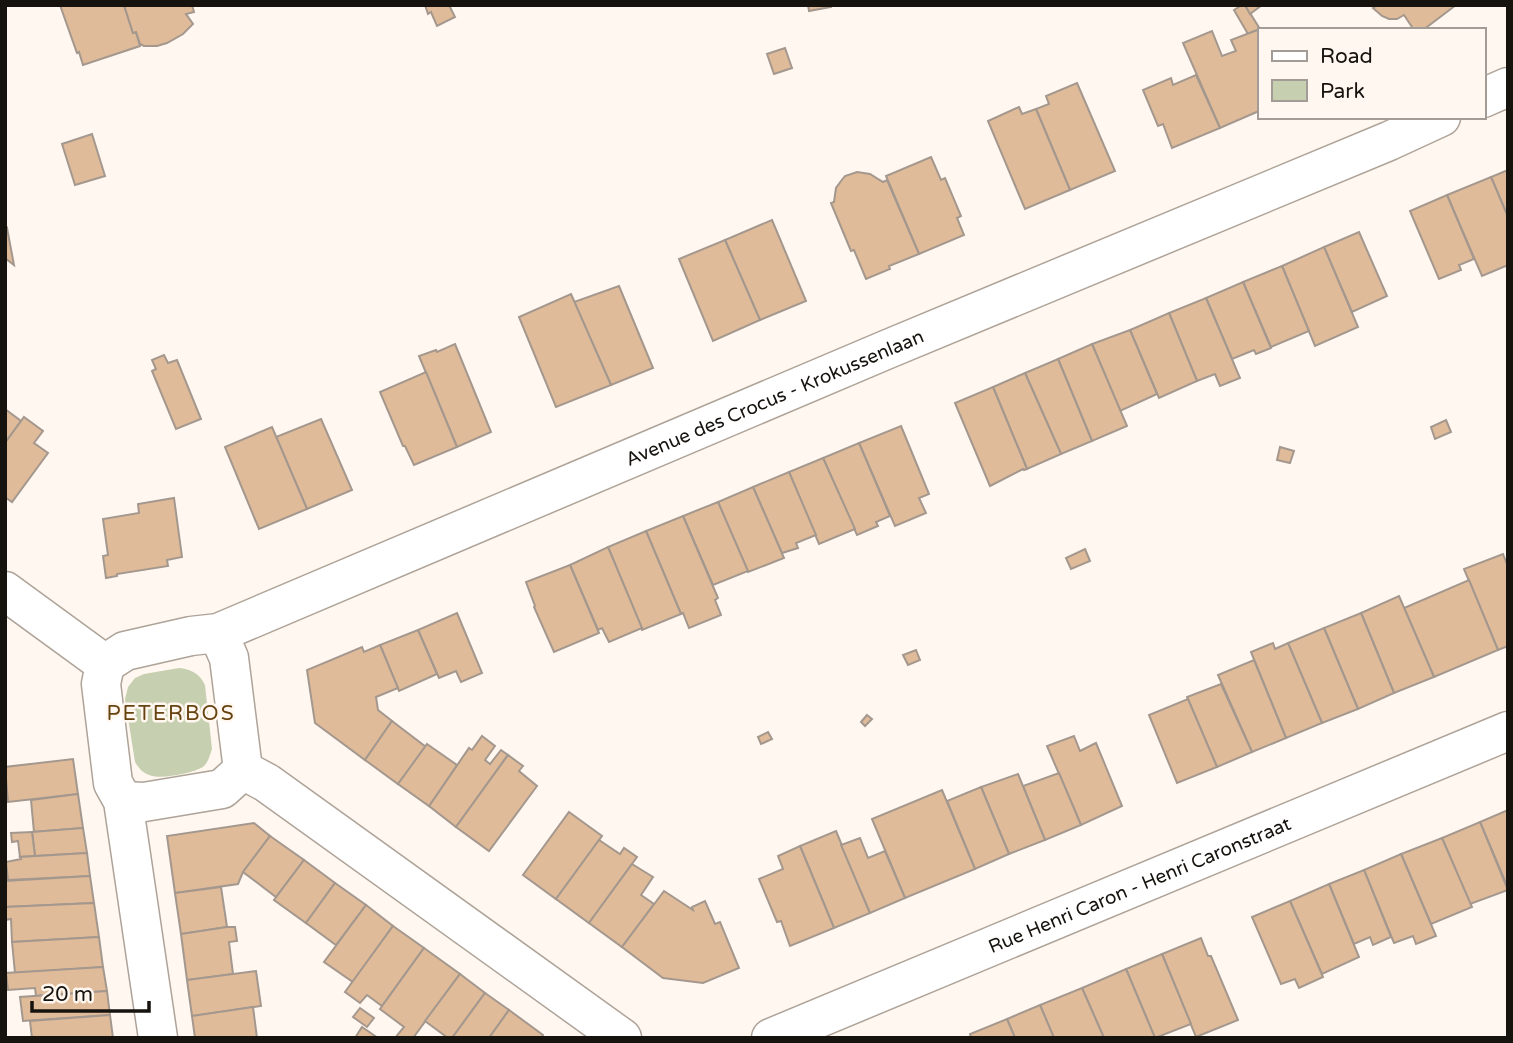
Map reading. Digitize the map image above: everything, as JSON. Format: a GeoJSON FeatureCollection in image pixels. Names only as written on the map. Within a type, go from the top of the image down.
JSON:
{"type":"FeatureCollection","features":[{"type":"Feature","properties":{"kind":"street"},"geometry":{"type":"LineString","coordinates":[[1485,97],[1508,87]]}},
{"type":"Feature","properties":{"kind":"street","name":"Avenue des Crocus - Krokussenlaan"},"geometry":{"type":"LineString","coordinates":[[105,664],[125,651],[191,636],[218,633],[1437,119]]}},
{"type":"Feature","properties":{"kind":"street"},"geometry":{"type":"LineString","coordinates":[[5,591],[105,664],[101,684],[113,783],[123,801],[158,1038]]}},
{"type":"Feature","properties":{"kind":"street"},"geometry":{"type":"LineString","coordinates":[[218,633],[229,658],[243,770]]}},
{"type":"Feature","properties":{"kind":"street","name":"Rue Henri Caron - Henri Caronstraat"},"geometry":{"type":"LineString","coordinates":[[771,1038],[1508,731]]}},
{"type":"Feature","properties":{"kind":"street"},"geometry":{"type":"LineString","coordinates":[[123,801],[144,803],[222,789],[243,770]]}},
{"type":"Feature","properties":{"kind":"street"},"geometry":{"type":"LineString","coordinates":[[243,770],[267,783],[622,1038]]}},
{"type":"Feature","properties":{"kind":"green space"},"geometry":{"type":"Polygon","coordinates":[[[179,668],[195,673],[205,685],[212,749],[205,765],[195,771],[164,777],[152,776],[142,771],[135,762],[125,699],[128,687],[135,678],[144,674],[179,668]]]}},
{"type":"Feature","properties":{"kind":"building"},"geometry":{"type":"Polygon","coordinates":[[[60,5],[124,5],[140,46],[83,65],[60,5]]]}},
{"type":"Feature","properties":{"kind":"building"},"geometry":{"type":"Polygon","coordinates":[[[124,5],[192,5],[194,12],[186,14],[193,24],[183,34],[167,43],[144,46],[140,44],[136,32],[133,33],[124,5]]]}},
{"type":"Feature","properties":{"kind":"building"},"geometry":{"type":"Polygon","coordinates":[[[425,5],[449,5],[455,17],[437,26],[425,5]]]}},
{"type":"Feature","properties":{"kind":"building"},"geometry":{"type":"Polygon","coordinates":[[[808,5],[831,5],[831,7],[809,11],[808,5]]]}},
{"type":"Feature","properties":{"kind":"building"},"geometry":{"type":"Polygon","coordinates":[[[1245,5],[1258,30],[1248,34],[1234,10],[1245,5]]]}},
{"type":"Feature","properties":{"kind":"building"},"geometry":{"type":"Polygon","coordinates":[[[1245,5],[1262,5],[1250,14],[1245,5]]]}},
{"type":"Feature","properties":{"kind":"building"},"geometry":{"type":"Polygon","coordinates":[[[1377,5],[1456,5],[1426,28],[1413,28],[1404,15],[1389,19],[1373,8],[1377,5]]]}},
{"type":"Feature","properties":{"kind":"building"},"geometry":{"type":"Polygon","coordinates":[[[1258,30],[1258,111],[1220,128],[1183,43],[1212,31],[1222,56],[1236,51],[1231,40],[1258,30]]]}},
{"type":"Feature","properties":{"kind":"building"},"geometry":{"type":"Polygon","coordinates":[[[785,48],[792,68],[774,74],[767,54],[785,48]]]}},
{"type":"Feature","properties":{"kind":"building"},"geometry":{"type":"Polygon","coordinates":[[[1196,75],[1220,128],[1172,148],[1163,124],[1158,126],[1143,90],[1171,78],[1173,85],[1196,75]]]}},
{"type":"Feature","properties":{"kind":"building"},"geometry":{"type":"Polygon","coordinates":[[[1077,83],[1115,171],[1070,190],[1036,109],[1049,104],[1046,96],[1077,83]]]}},
{"type":"Feature","properties":{"kind":"building"},"geometry":{"type":"Polygon","coordinates":[[[1019,107],[1022,114],[1036,109],[1070,190],[1025,209],[988,121],[1019,107]]]}},
{"type":"Feature","properties":{"kind":"building"},"geometry":{"type":"Polygon","coordinates":[[[92,134],[105,176],[75,185],[62,144],[92,134]]]}},
{"type":"Feature","properties":{"kind":"building"},"geometry":{"type":"Polygon","coordinates":[[[931,157],[941,180],[945,178],[961,216],[957,218],[964,235],[919,254],[886,176],[931,157]]]}},
{"type":"Feature","properties":{"kind":"building"},"geometry":{"type":"Polygon","coordinates":[[[1508,170],[1508,217],[1491,177],[1508,170]]]}},
{"type":"Feature","properties":{"kind":"building"},"geometry":{"type":"Polygon","coordinates":[[[857,172],[870,174],[883,182],[887,180],[919,254],[866,279],[831,203],[834,202],[836,188],[845,176],[857,172]]]}},
{"type":"Feature","properties":{"kind":"building"},"geometry":{"type":"Polygon","coordinates":[[[1491,177],[1508,217],[1508,265],[1482,276],[1447,195],[1491,177]]]}},
{"type":"Feature","properties":{"kind":"building"},"geometry":{"type":"Polygon","coordinates":[[[1447,195],[1474,259],[1459,265],[1461,270],[1439,279],[1410,211],[1447,195]]]}},
{"type":"Feature","properties":{"kind":"building"},"geometry":{"type":"Polygon","coordinates":[[[772,220],[806,301],[760,320],[725,240],[772,220]]]}},
{"type":"Feature","properties":{"kind":"building"},"geometry":{"type":"Polygon","coordinates":[[[7,228],[14,265],[5,258],[7,228]]]}},
{"type":"Feature","properties":{"kind":"building"},"geometry":{"type":"Polygon","coordinates":[[[1359,232],[1387,296],[1352,312],[1324,247],[1359,232]]]}},
{"type":"Feature","properties":{"kind":"building"},"geometry":{"type":"Polygon","coordinates":[[[725,240],[760,320],[713,341],[679,259],[725,240]]]}},
{"type":"Feature","properties":{"kind":"building"},"geometry":{"type":"Polygon","coordinates":[[[1324,247],[1358,327],[1315,346],[1282,266],[1324,247]]]}},
{"type":"Feature","properties":{"kind":"building"},"geometry":{"type":"Polygon","coordinates":[[[1282,266],[1309,331],[1271,347],[1243,282],[1282,266]]]}},
{"type":"Feature","properties":{"kind":"building"},"geometry":{"type":"Polygon","coordinates":[[[1243,282],[1271,348],[1256,354],[1254,350],[1232,359],[1206,298],[1243,282]]]}},
{"type":"Feature","properties":{"kind":"building"},"geometry":{"type":"Polygon","coordinates":[[[619,286],[653,368],[611,385],[574,302],[619,286]]]}},
{"type":"Feature","properties":{"kind":"building"},"geometry":{"type":"Polygon","coordinates":[[[571,294],[611,385],[556,407],[519,317],[571,294]]]}},
{"type":"Feature","properties":{"kind":"building"},"geometry":{"type":"Polygon","coordinates":[[[1206,298],[1240,378],[1220,386],[1215,374],[1197,381],[1169,313],[1206,298]]]}},
{"type":"Feature","properties":{"kind":"building"},"geometry":{"type":"Polygon","coordinates":[[[1169,313],[1197,381],[1159,398],[1130,330],[1169,313]]]}},
{"type":"Feature","properties":{"kind":"building"},"geometry":{"type":"Polygon","coordinates":[[[1130,330],[1157,394],[1120,411],[1092,344],[1130,330]]]}},
{"type":"Feature","properties":{"kind":"building"},"geometry":{"type":"Polygon","coordinates":[[[455,344],[491,432],[457,447],[419,356],[455,344]]]}},
{"type":"Feature","properties":{"kind":"building"},"geometry":{"type":"Polygon","coordinates":[[[1092,344],[1127,426],[1092,441],[1058,359],[1092,344]]]}},
{"type":"Feature","properties":{"kind":"building"},"geometry":{"type":"Polygon","coordinates":[[[164,355],[168,363],[177,360],[201,419],[176,429],[152,371],[156,369],[152,360],[164,355]]]}},
{"type":"Feature","properties":{"kind":"building"},"geometry":{"type":"Polygon","coordinates":[[[1058,359],[1092,441],[1061,454],[1025,373],[1058,359]]]}},
{"type":"Feature","properties":{"kind":"building"},"geometry":{"type":"Polygon","coordinates":[[[426,372],[457,447],[414,465],[380,392],[426,372]]]}},
{"type":"Feature","properties":{"kind":"building"},"geometry":{"type":"Polygon","coordinates":[[[1025,373],[1061,454],[1027,469],[993,387],[1025,373]]]}},
{"type":"Feature","properties":{"kind":"building"},"geometry":{"type":"Polygon","coordinates":[[[993,387],[1027,469],[990,486],[955,403],[993,387]]]}},
{"type":"Feature","properties":{"kind":"building"},"geometry":{"type":"Polygon","coordinates":[[[5,409],[21,421],[5,443],[5,409]]]}},
{"type":"Feature","properties":{"kind":"building"},"geometry":{"type":"Polygon","coordinates":[[[24,417],[43,431],[34,443],[48,453],[12,502],[5,497],[5,443],[24,417]]]}},
{"type":"Feature","properties":{"kind":"building"},"geometry":{"type":"Polygon","coordinates":[[[321,419],[352,490],[307,509],[276,437],[321,419]]]}},
{"type":"Feature","properties":{"kind":"building"},"geometry":{"type":"Polygon","coordinates":[[[1446,420],[1451,432],[1435,439],[1431,427],[1446,420]]]}},
{"type":"Feature","properties":{"kind":"building"},"geometry":{"type":"Polygon","coordinates":[[[901,426],[929,494],[919,498],[926,513],[895,526],[859,443],[901,426]]]}},
{"type":"Feature","properties":{"kind":"building"},"geometry":{"type":"Polygon","coordinates":[[[272,427],[307,509],[259,529],[225,447],[272,427]]]}},
{"type":"Feature","properties":{"kind":"building"},"geometry":{"type":"Polygon","coordinates":[[[859,443],[890,516],[876,522],[878,526],[857,535],[823,458],[859,443]]]}},
{"type":"Feature","properties":{"kind":"building"},"geometry":{"type":"Polygon","coordinates":[[[1280,447],[1294,451],[1290,463],[1277,460],[1280,447]]]}},
{"type":"Feature","properties":{"kind":"building"},"geometry":{"type":"Polygon","coordinates":[[[823,458],[855,529],[819,544],[789,472],[823,458]]]}},
{"type":"Feature","properties":{"kind":"building"},"geometry":{"type":"Polygon","coordinates":[[[789,472],[816,535],[796,543],[798,548],[782,553],[753,487],[789,472]]]}},
{"type":"Feature","properties":{"kind":"building"},"geometry":{"type":"Polygon","coordinates":[[[753,487],[784,558],[748,572],[718,502],[753,487]]]}},
{"type":"Feature","properties":{"kind":"building"},"geometry":{"type":"Polygon","coordinates":[[[174,498],[182,557],[167,560],[168,566],[106,578],[103,556],[108,555],[103,519],[139,513],[138,504],[174,498]]]}},
{"type":"Feature","properties":{"kind":"building"},"geometry":{"type":"Polygon","coordinates":[[[718,502],[748,571],[713,585],[683,516],[718,502]]]}},
{"type":"Feature","properties":{"kind":"building"},"geometry":{"type":"Polygon","coordinates":[[[683,516],[718,598],[715,600],[721,615],[689,628],[646,531],[683,516]]]}},
{"type":"Feature","properties":{"kind":"building"},"geometry":{"type":"Polygon","coordinates":[[[646,531],[681,614],[642,630],[608,547],[646,531]]]}},
{"type":"Feature","properties":{"kind":"building"},"geometry":{"type":"Polygon","coordinates":[[[608,547],[642,628],[609,642],[602,628],[598,630],[570,565],[608,547]]]}},
{"type":"Feature","properties":{"kind":"building"},"geometry":{"type":"Polygon","coordinates":[[[1085,549],[1090,561],[1071,569],[1066,558],[1085,549]]]}},
{"type":"Feature","properties":{"kind":"building"},"geometry":{"type":"Polygon","coordinates":[[[1503,554],[1508,567],[1508,646],[1498,650],[1464,569],[1503,554]]]}},
{"type":"Feature","properties":{"kind":"building"},"geometry":{"type":"Polygon","coordinates":[[[570,565],[599,633],[554,652],[526,582],[570,565]]]}},
{"type":"Feature","properties":{"kind":"building"},"geometry":{"type":"Polygon","coordinates":[[[1469,580],[1498,650],[1434,677],[1404,608],[1469,580]]]}},
{"type":"Feature","properties":{"kind":"building"},"geometry":{"type":"Polygon","coordinates":[[[1399,596],[1434,677],[1394,693],[1361,613],[1399,596]]]}},
{"type":"Feature","properties":{"kind":"building"},"geometry":{"type":"Polygon","coordinates":[[[457,613],[482,673],[461,682],[456,671],[439,678],[418,630],[457,613]]]}},
{"type":"Feature","properties":{"kind":"building"},"geometry":{"type":"Polygon","coordinates":[[[1361,613],[1394,693],[1358,709],[1324,628],[1361,613]]]}},
{"type":"Feature","properties":{"kind":"building"},"geometry":{"type":"Polygon","coordinates":[[[1324,628],[1358,709],[1322,723],[1288,643],[1324,628]]]}},
{"type":"Feature","properties":{"kind":"building"},"geometry":{"type":"Polygon","coordinates":[[[418,630],[437,674],[399,691],[380,645],[418,630]]]}},
{"type":"Feature","properties":{"kind":"building"},"geometry":{"type":"Polygon","coordinates":[[[1273,643],[1275,649],[1288,643],[1322,723],[1286,738],[1251,652],[1273,643]]]}},
{"type":"Feature","properties":{"kind":"building"},"geometry":{"type":"Polygon","coordinates":[[[380,645],[398,688],[376,697],[378,710],[392,721],[365,760],[315,723],[307,670],[362,647],[364,652],[380,645]]]}},
{"type":"Feature","properties":{"kind":"building"},"geometry":{"type":"Polygon","coordinates":[[[916,650],[920,660],[908,665],[903,655],[916,650]]]}},
{"type":"Feature","properties":{"kind":"building"},"geometry":{"type":"Polygon","coordinates":[[[1254,660],[1286,738],[1252,752],[1218,675],[1254,660]]]}},
{"type":"Feature","properties":{"kind":"building"},"geometry":{"type":"Polygon","coordinates":[[[1221,684],[1252,752],[1217,767],[1187,697],[1221,684]]]}},
{"type":"Feature","properties":{"kind":"building"},"geometry":{"type":"Polygon","coordinates":[[[1188,699],[1217,767],[1177,783],[1149,715],[1188,699]]]}},
{"type":"Feature","properties":{"kind":"building"},"geometry":{"type":"Polygon","coordinates":[[[867,715],[872,719],[865,726],[861,722],[867,715]]]}},
{"type":"Feature","properties":{"kind":"building"},"geometry":{"type":"Polygon","coordinates":[[[392,721],[426,747],[398,784],[365,760],[392,721]]]}},
{"type":"Feature","properties":{"kind":"building"},"geometry":{"type":"Polygon","coordinates":[[[768,732],[772,739],[761,744],[758,737],[768,732]]]}},
{"type":"Feature","properties":{"kind":"building"},"geometry":{"type":"Polygon","coordinates":[[[482,736],[495,746],[485,760],[490,764],[501,750],[508,755],[456,827],[429,806],[469,748],[472,750],[482,736]]]}},
{"type":"Feature","properties":{"kind":"building"},"geometry":{"type":"Polygon","coordinates":[[[1074,736],[1080,751],[1096,743],[1122,806],[1081,825],[1047,746],[1074,736]]]}},
{"type":"Feature","properties":{"kind":"building"},"geometry":{"type":"Polygon","coordinates":[[[427,744],[457,765],[429,806],[398,784],[427,744]]]}},
{"type":"Feature","properties":{"kind":"building"},"geometry":{"type":"Polygon","coordinates":[[[508,755],[523,766],[519,771],[537,786],[489,851],[456,827],[508,755]]]}},
{"type":"Feature","properties":{"kind":"building"},"geometry":{"type":"Polygon","coordinates":[[[73,759],[78,794],[8,802],[5,767],[73,759]]]}},
{"type":"Feature","properties":{"kind":"building"},"geometry":{"type":"Polygon","coordinates":[[[1059,773],[1081,825],[1045,840],[1023,786],[1059,773]]]}},
{"type":"Feature","properties":{"kind":"building"},"geometry":{"type":"Polygon","coordinates":[[[1018,774],[1045,840],[1009,854],[981,787],[1018,774]]]}},
{"type":"Feature","properties":{"kind":"building"},"geometry":{"type":"Polygon","coordinates":[[[981,787],[1009,854],[975,869],[947,801],[981,787]]]}},
{"type":"Feature","properties":{"kind":"building"},"geometry":{"type":"Polygon","coordinates":[[[942,790],[975,869],[905,898],[872,819],[942,790]]]}},
{"type":"Feature","properties":{"kind":"building"},"geometry":{"type":"Polygon","coordinates":[[[78,794],[83,828],[34,832],[31,800],[78,794]]]}},
{"type":"Feature","properties":{"kind":"building"},"geometry":{"type":"Polygon","coordinates":[[[1508,810],[1508,888],[1480,822],[1508,810]]]}},
{"type":"Feature","properties":{"kind":"building"},"geometry":{"type":"Polygon","coordinates":[[[569,812],[602,836],[556,899],[523,875],[569,812]]]}},
{"type":"Feature","properties":{"kind":"building"},"geometry":{"type":"Polygon","coordinates":[[[1480,822],[1508,890],[1470,904],[1442,838],[1480,822]]]}},
{"type":"Feature","properties":{"kind":"building"},"geometry":{"type":"Polygon","coordinates":[[[254,823],[270,836],[243,872],[238,884],[175,893],[167,836],[254,823]]]}},
{"type":"Feature","properties":{"kind":"building"},"geometry":{"type":"Polygon","coordinates":[[[83,828],[87,853],[35,856],[32,832],[83,828]]]}},
{"type":"Feature","properties":{"kind":"building"},"geometry":{"type":"Polygon","coordinates":[[[836,831],[870,913],[834,928],[800,846],[836,831]]]}},
{"type":"Feature","properties":{"kind":"building"},"geometry":{"type":"Polygon","coordinates":[[[32,832],[35,856],[20,857],[18,841],[12,842],[11,833],[32,832]]]}},
{"type":"Feature","properties":{"kind":"building"},"geometry":{"type":"Polygon","coordinates":[[[270,836],[304,860],[276,897],[243,872],[270,836]]]}},
{"type":"Feature","properties":{"kind":"building"},"geometry":{"type":"Polygon","coordinates":[[[860,838],[868,858],[885,851],[905,898],[870,913],[841,845],[860,838]]]}},
{"type":"Feature","properties":{"kind":"building"},"geometry":{"type":"Polygon","coordinates":[[[1442,838],[1472,907],[1431,924],[1401,854],[1442,838]]]}},
{"type":"Feature","properties":{"kind":"building"},"geometry":{"type":"Polygon","coordinates":[[[599,840],[620,854],[624,848],[637,857],[589,923],[556,899],[599,840]]]}},
{"type":"Feature","properties":{"kind":"building"},"geometry":{"type":"Polygon","coordinates":[[[800,846],[834,928],[790,946],[781,921],[777,922],[759,879],[783,869],[778,856],[800,846]]]}},
{"type":"Feature","properties":{"kind":"building"},"geometry":{"type":"Polygon","coordinates":[[[87,853],[90,876],[8,880],[6,862],[21,859],[20,857],[87,853]]]}},
{"type":"Feature","properties":{"kind":"building"},"geometry":{"type":"Polygon","coordinates":[[[1401,854],[1436,936],[1416,944],[1413,936],[1394,943],[1364,870],[1401,854]]]}},
{"type":"Feature","properties":{"kind":"building"},"geometry":{"type":"Polygon","coordinates":[[[304,860],[335,883],[306,923],[274,900],[304,860]]]}},
{"type":"Feature","properties":{"kind":"building"},"geometry":{"type":"Polygon","coordinates":[[[632,864],[653,877],[641,895],[654,904],[622,947],[589,923],[632,864]]]}},
{"type":"Feature","properties":{"kind":"building"},"geometry":{"type":"Polygon","coordinates":[[[1364,870],[1391,937],[1373,945],[1370,937],[1354,944],[1329,884],[1364,870]]]}},
{"type":"Feature","properties":{"kind":"building"},"geometry":{"type":"Polygon","coordinates":[[[90,876],[94,903],[5,907],[5,881],[90,876]]]}},
{"type":"Feature","properties":{"kind":"building"},"geometry":{"type":"Polygon","coordinates":[[[335,883],[366,905],[336,945],[306,923],[335,883]]]}},
{"type":"Feature","properties":{"kind":"building"},"geometry":{"type":"Polygon","coordinates":[[[1329,884],[1359,957],[1322,974],[1290,901],[1329,884]]]}},
{"type":"Feature","properties":{"kind":"building"},"geometry":{"type":"Polygon","coordinates":[[[221,887],[227,927],[181,934],[175,893],[221,887]]]}},
{"type":"Feature","properties":{"kind":"building"},"geometry":{"type":"Polygon","coordinates":[[[664,891],[693,910],[692,907],[705,901],[715,924],[720,922],[739,968],[703,983],[663,978],[622,947],[664,891]]]}},
{"type":"Feature","properties":{"kind":"building"},"geometry":{"type":"Polygon","coordinates":[[[1290,901],[1323,977],[1299,988],[1295,979],[1281,984],[1252,917],[1290,901]]]}},
{"type":"Feature","properties":{"kind":"building"},"geometry":{"type":"Polygon","coordinates":[[[94,903],[99,937],[12,942],[11,919],[5,920],[5,907],[94,903]]]}},
{"type":"Feature","properties":{"kind":"building"},"geometry":{"type":"Polygon","coordinates":[[[366,905],[393,926],[353,982],[324,962],[366,905]]]}},
{"type":"Feature","properties":{"kind":"building"},"geometry":{"type":"Polygon","coordinates":[[[393,926],[424,948],[382,1006],[367,995],[360,1003],[345,992],[393,926]]]}},
{"type":"Feature","properties":{"kind":"building"},"geometry":{"type":"Polygon","coordinates":[[[235,927],[237,941],[229,942],[233,974],[187,980],[181,934],[235,927]]]}},
{"type":"Feature","properties":{"kind":"building"},"geometry":{"type":"Polygon","coordinates":[[[99,937],[103,967],[15,973],[12,942],[99,937]]]}},
{"type":"Feature","properties":{"kind":"building"},"geometry":{"type":"Polygon","coordinates":[[[1201,938],[1238,1020],[1196,1037],[1162,954],[1201,938]]]}},
{"type":"Feature","properties":{"kind":"building"},"geometry":{"type":"Polygon","coordinates":[[[424,948],[460,974],[413,1038],[395,1038],[404,1027],[380,1009],[424,948]]]}},
{"type":"Feature","properties":{"kind":"building"},"geometry":{"type":"Polygon","coordinates":[[[1162,954],[1191,1024],[1155,1038],[1126,969],[1162,954]]]}},
{"type":"Feature","properties":{"kind":"building"},"geometry":{"type":"Polygon","coordinates":[[[103,967],[107,991],[36,996],[35,988],[8,990],[6,973],[103,967]]]}},
{"type":"Feature","properties":{"kind":"building"},"geometry":{"type":"Polygon","coordinates":[[[1126,969],[1155,1038],[1104,1038],[1082,988],[1126,969]]]}},
{"type":"Feature","properties":{"kind":"building"},"geometry":{"type":"Polygon","coordinates":[[[256,971],[261,1006],[192,1016],[187,980],[256,971]]]}},
{"type":"Feature","properties":{"kind":"building"},"geometry":{"type":"Polygon","coordinates":[[[460,974],[485,993],[452,1038],[448,1038],[425,1021],[460,974]]]}},
{"type":"Feature","properties":{"kind":"building"},"geometry":{"type":"Polygon","coordinates":[[[1082,988],[1104,1038],[1054,1038],[1040,1005],[1082,988]]]}},
{"type":"Feature","properties":{"kind":"building"},"geometry":{"type":"Polygon","coordinates":[[[107,991],[110,1015],[23,1021],[20,997],[107,991]]]}},
{"type":"Feature","properties":{"kind":"building"},"geometry":{"type":"Polygon","coordinates":[[[485,993],[509,1010],[489,1038],[452,1038],[485,993]]]}},
{"type":"Feature","properties":{"kind":"building"},"geometry":{"type":"Polygon","coordinates":[[[1040,1005],[1054,1038],[1015,1038],[1007,1019],[1040,1005]]]}},
{"type":"Feature","properties":{"kind":"building"},"geometry":{"type":"Polygon","coordinates":[[[253,1007],[257,1038],[195,1038],[192,1016],[253,1007]]]}},
{"type":"Feature","properties":{"kind":"building"},"geometry":{"type":"Polygon","coordinates":[[[360,1008],[374,1018],[367,1027],[353,1017],[360,1008]]]}},
{"type":"Feature","properties":{"kind":"building"},"geometry":{"type":"Polygon","coordinates":[[[509,1010],[543,1035],[541,1038],[489,1038],[509,1010]]]}},
{"type":"Feature","properties":{"kind":"building"},"geometry":{"type":"Polygon","coordinates":[[[110,1015],[113,1038],[32,1038],[30,1021],[110,1015]]]}},
{"type":"Feature","properties":{"kind":"building"},"geometry":{"type":"Polygon","coordinates":[[[1007,1019],[1015,1038],[971,1038],[970,1034],[1007,1019]]]}},
{"type":"Feature","properties":{"kind":"building"},"geometry":{"type":"Polygon","coordinates":[[[362,1027],[378,1038],[355,1038],[362,1027]]]}},
{"type":"Feature","properties":{"kind":"district","name":"PETERBOS"},"geometry":{"type":"Point","coordinates":[171,713]}}]}
